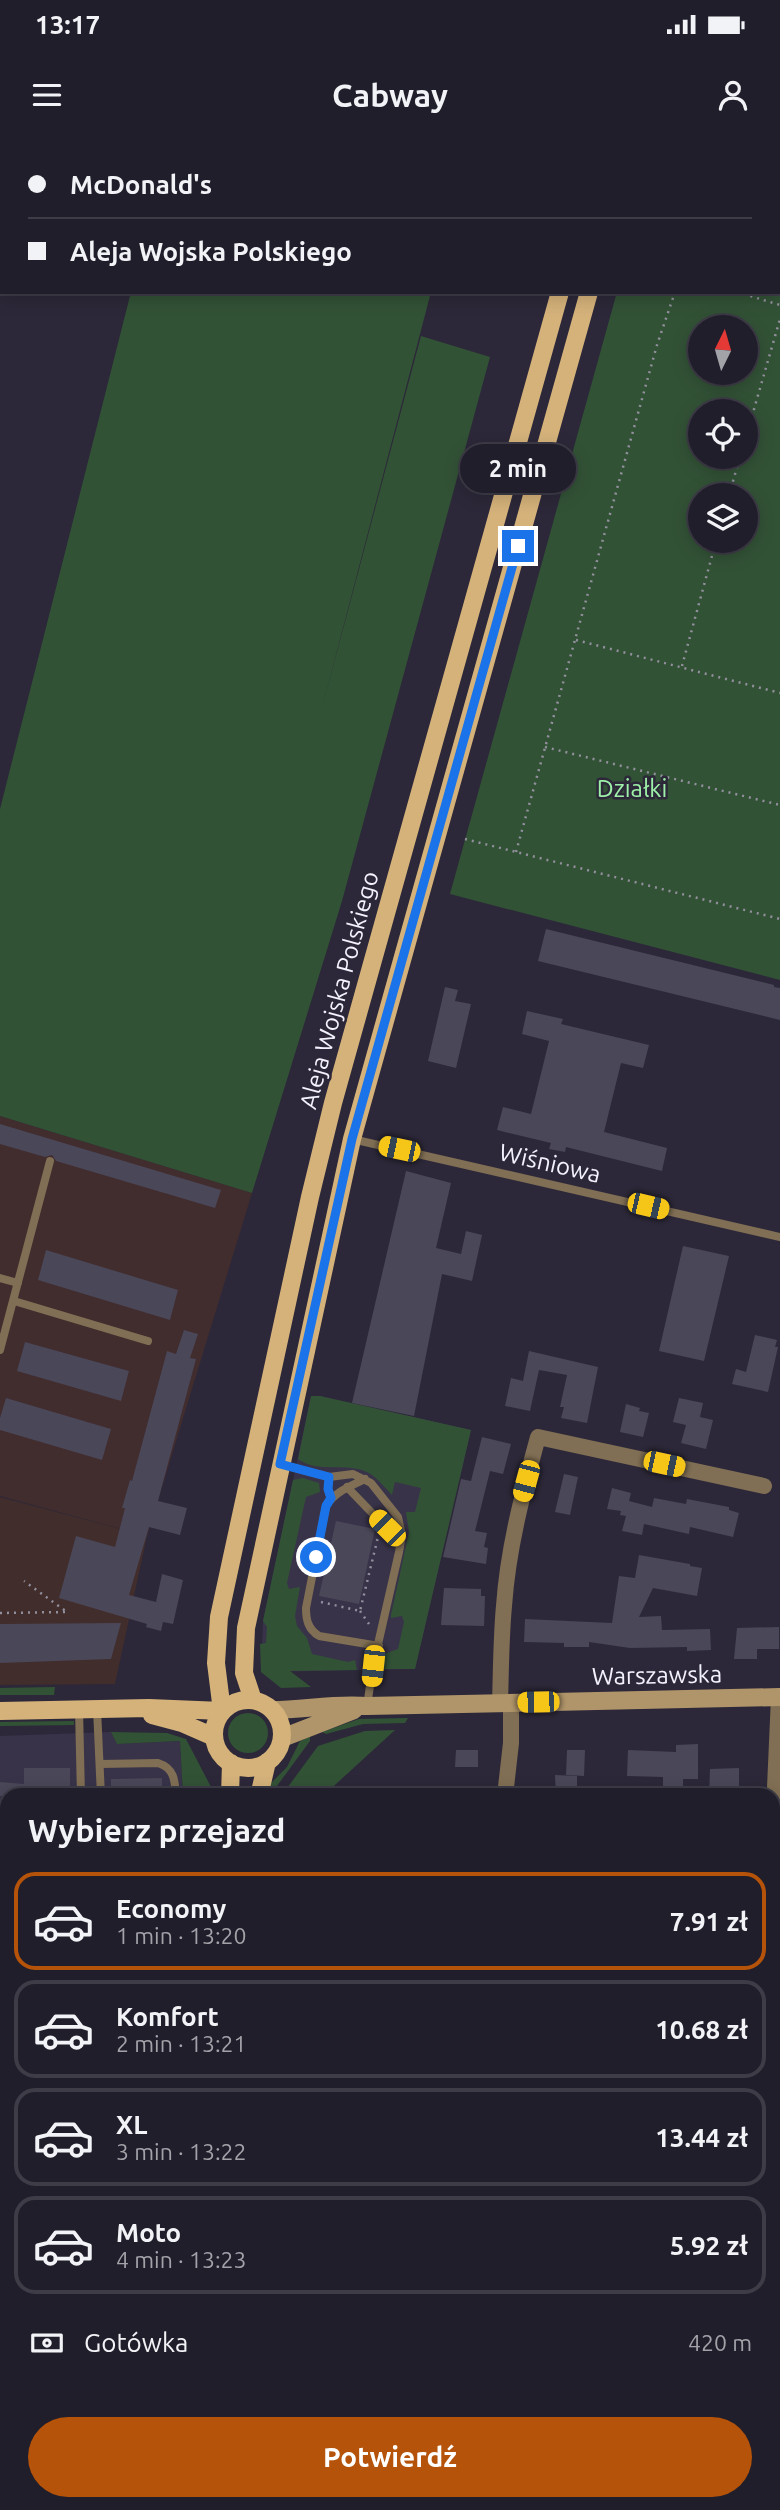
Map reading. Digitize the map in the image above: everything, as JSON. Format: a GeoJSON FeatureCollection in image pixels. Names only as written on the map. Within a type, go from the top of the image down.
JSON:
{"type":"FeatureCollection","features":[{"type":"Feature","properties":{"kind":"main road","name":"Aleja Wojska Polskiego"},"geometry":{"type":"LineString","coordinates":[[222,1712],[216,1663],[219,1617],[313,1184],[372,959],[559,294]]}},
{"type":"Feature","properties":{"kind":"main road"},"geometry":{"type":"LineString","coordinates":[[253,1700],[244,1673],[246,1628],[352,1139],[588,294]]}},
{"type":"Feature","properties":{"kind":"main road","name":"Warszawska"},"geometry":{"type":"LineString","coordinates":[[272,1710],[300,1710],[340,1704],[367,1706],[780,1697]]}},
{"type":"Feature","properties":{"kind":"main road"},"geometry":{"type":"LineString","coordinates":[[253,1700],[264,1703],[272,1710],[281,1726],[282,1738],[277,1751],[267,1762],[252,1768],[231,1763],[221,1755],[214,1737],[215,1724],[222,1712],[236,1702],[253,1700]]}},
{"type":"Feature","properties":{"kind":"main road","name":"Warszawska"},"geometry":{"type":"LineString","coordinates":[[282,1738],[367,1706]]}},
{"type":"Feature","properties":{"kind":"main road"},"geometry":{"type":"LineString","coordinates":[[0,1711],[121,1709],[222,1712]]}},
{"type":"Feature","properties":{"kind":"main road"},"geometry":{"type":"LineString","coordinates":[[121,1709],[168,1718],[214,1737]]}},
{"type":"Feature","properties":{"kind":"main road"},"geometry":{"type":"LineString","coordinates":[[261,1788],[267,1762]]}},
{"type":"Feature","properties":{"kind":"main road"},"geometry":{"type":"LineString","coordinates":[[230,1788],[231,1763]]}},
{"type":"Feature","properties":{"kind":"street"},"geometry":{"type":"LineString","coordinates":[[506,1788],[511,1743],[505,1703],[504,1606],[520,1503],[538,1437],[764,1486]]}},
{"type":"Feature","properties":{"kind":"street"},"geometry":{"type":"LineString","coordinates":[[776,1788],[780,1697]]}},
{"type":"Feature","properties":{"kind":"lane","name":"Wiśniowa"},"geometry":{"type":"LineString","coordinates":[[352,1139],[780,1237]]}},
{"type":"Feature","properties":{"kind":"lane"},"geometry":{"type":"LineString","coordinates":[[0,1350],[50,1161]]}},
{"type":"Feature","properties":{"kind":"lane"},"geometry":{"type":"LineString","coordinates":[[0,1278],[18,1283]]}},
{"type":"Feature","properties":{"kind":"lane"},"geometry":{"type":"LineString","coordinates":[[14,1301],[148,1342]]}},
{"type":"Feature","properties":{"kind":"lane"},"geometry":{"type":"LineString","coordinates":[[280,1464],[329,1477],[353,1474],[365,1479],[398,1517],[401,1528],[400,1542],[367,1706]]}},
{"type":"Feature","properties":{"kind":"lane"},"geometry":{"type":"LineString","coordinates":[[329,1477],[328,1489],[331,1498]]}},
{"type":"Feature","properties":{"kind":"lane"},"geometry":{"type":"LineString","coordinates":[[365,1479],[331,1498],[326,1506],[306,1608],[307,1623],[319,1636],[379,1646]]}},
{"type":"Feature","properties":{"kind":"lane"},"geometry":{"type":"LineString","coordinates":[[347,1488],[400,1542]]}},
{"type":"Feature","properties":{"kind":"lane"},"geometry":{"type":"LineString","coordinates":[[88,1709],[100,1763],[101,1788]]}},
{"type":"Feature","properties":{"kind":"lane"},"geometry":{"type":"LineString","coordinates":[[82,1788],[88,1709]]}},
{"type":"Feature","properties":{"kind":"lane"},"geometry":{"type":"LineString","coordinates":[[100,1763],[158,1763],[170,1769],[176,1788]]}},
{"type":"Feature","properties":{"kind":"path"},"geometry":{"type":"LineString","coordinates":[[516,852],[673,294]]}},
{"type":"Feature","properties":{"kind":"path"},"geometry":{"type":"LineString","coordinates":[[744,294],[780,305]]}},
{"type":"Feature","properties":{"kind":"path"},"geometry":{"type":"LineString","coordinates":[[757,399],[780,318]]}},
{"type":"Feature","properties":{"kind":"path"},"geometry":{"type":"LineString","coordinates":[[682,666],[713,553]]}},
{"type":"Feature","properties":{"kind":"path"},"geometry":{"type":"LineString","coordinates":[[576,640],[780,693]]}},
{"type":"Feature","properties":{"kind":"path"},"geometry":{"type":"LineString","coordinates":[[545,747],[780,805]]}},
{"type":"Feature","properties":{"kind":"path"},"geometry":{"type":"LineString","coordinates":[[465,839],[780,919]]}},
{"type":"Feature","properties":{"kind":"path"},"geometry":{"type":"LineString","coordinates":[[366,1636],[369,1622],[359,1611],[379,1530]]}},
{"type":"Feature","properties":{"kind":"path"},"geometry":{"type":"LineString","coordinates":[[0,1613],[67,1612],[24,1581]]}},
{"type":"Feature","properties":{"kind":"path"},"geometry":{"type":"LineString","coordinates":[[318,1609],[319,1601],[359,1611]]}},
{"type":"Feature","properties":{"kind":"shaded area"},"geometry":{"type":"Polygon","coordinates":[[[0,1116],[252,1193],[147,1536],[0,1496],[0,1116]]]}},
{"type":"Feature","properties":{"kind":"shaded area"},"geometry":{"type":"Polygon","coordinates":[[[311,1396],[471,1430],[415,1669],[261,1672],[263,1621],[311,1396]]]}},
{"type":"Feature","properties":{"kind":"shaded area"},"geometry":{"type":"Polygon","coordinates":[[[0,1497],[147,1536],[115,1684],[0,1685],[0,1497]]]}},
{"type":"Feature","properties":{"kind":"shaded area"},"geometry":{"type":"Polygon","coordinates":[[[111,1732],[117,1744],[180,1741],[183,1788],[0,1788],[0,1736],[111,1732]]]}},
{"type":"Feature","properties":{"kind":"green space"},"geometry":{"type":"Polygon","coordinates":[[[130,294],[430,294],[321,712],[421,336],[490,357],[342,901],[252,1193],[0,1116],[0,809],[130,294]]]}},
{"type":"Feature","properties":{"kind":"green space","name":"Działki"},"geometry":{"type":"Polygon","coordinates":[[[616,294],[780,294],[780,980],[450,894],[616,294]]]}},
{"type":"Feature","properties":{"kind":"green space"},"geometry":{"type":"Polygon","coordinates":[[[311,1396],[471,1430],[415,1669],[380,1669],[384,1654],[398,1649],[404,1622],[402,1616],[391,1618],[391,1615],[409,1532],[406,1512],[415,1512],[421,1488],[395,1482],[392,1495],[375,1477],[364,1471],[316,1466],[298,1459],[311,1396]]]}},
{"type":"Feature","properties":{"kind":"green space"},"geometry":{"type":"Polygon","coordinates":[[[303,1478],[319,1483],[320,1492],[306,1497],[287,1583],[289,1589],[300,1587],[295,1616],[297,1626],[307,1638],[312,1654],[348,1662],[355,1660],[357,1670],[290,1671],[311,1687],[281,1688],[261,1672],[260,1644],[266,1643],[267,1627],[263,1621],[293,1480],[303,1478]]]}},
{"type":"Feature","properties":{"kind":"green space"},"geometry":{"type":"Polygon","coordinates":[[[55,1687],[54,1695],[0,1695],[0,1688],[55,1687]]]}},
{"type":"Feature","properties":{"kind":"green space"},"geometry":{"type":"Polygon","coordinates":[[[248,1713],[262,1719],[268,1733],[262,1747],[248,1753],[234,1747],[228,1733],[234,1719],[248,1713]]]}},
{"type":"Feature","properties":{"kind":"green space"},"geometry":{"type":"Polygon","coordinates":[[[408,1718],[405,1723],[363,1724],[326,1734],[322,1732],[359,1719],[408,1718]]]}},
{"type":"Feature","properties":{"kind":"green space"},"geometry":{"type":"Polygon","coordinates":[[[74,1721],[74,1725],[0,1726],[0,1722],[74,1721]]]}},
{"type":"Feature","properties":{"kind":"green space"},"geometry":{"type":"Polygon","coordinates":[[[395,1730],[332,1788],[287,1788],[318,1746],[365,1731],[395,1730]]]}},
{"type":"Feature","properties":{"kind":"green space"},"geometry":{"type":"Polygon","coordinates":[[[111,1732],[167,1733],[186,1739],[211,1788],[183,1788],[180,1741],[117,1744],[111,1732]]]}},
{"type":"Feature","properties":{"kind":"green space"},"geometry":{"type":"Polygon","coordinates":[[[310,1736],[310,1741],[275,1788],[268,1788],[287,1767],[300,1741],[310,1736]]]}},
{"type":"Feature","properties":{"kind":"building"},"geometry":{"type":"Polygon","coordinates":[[[546,929],[774,985],[780,988],[780,1020],[538,961],[546,929]]]}},
{"type":"Feature","properties":{"kind":"building"},"geometry":{"type":"Polygon","coordinates":[[[445,987],[458,990],[455,1001],[471,1004],[456,1068],[428,1061],[445,987]]]}},
{"type":"Feature","properties":{"kind":"building"},"geometry":{"type":"Polygon","coordinates":[[[527,1011],[563,1019],[561,1024],[649,1045],[643,1068],[621,1063],[604,1132],[667,1148],[662,1171],[566,1147],[565,1152],[549,1149],[551,1143],[497,1130],[503,1107],[531,1114],[549,1041],[522,1034],[527,1011]]]}},
{"type":"Feature","properties":{"kind":"building"},"geometry":{"type":"Polygon","coordinates":[[[0,1124],[221,1190],[215,1208],[56,1161],[52,1155],[45,1157],[0,1144],[0,1124]]]}},
{"type":"Feature","properties":{"kind":"building"},"geometry":{"type":"Polygon","coordinates":[[[406,1171],[451,1183],[436,1248],[461,1254],[466,1231],[482,1235],[472,1281],[442,1274],[414,1416],[352,1403],[406,1171]]]}},
{"type":"Feature","properties":{"kind":"building"},"geometry":{"type":"Polygon","coordinates":[[[683,1246],[729,1256],[704,1361],[659,1351],[683,1246]]]}},
{"type":"Feature","properties":{"kind":"building"},"geometry":{"type":"Polygon","coordinates":[[[46,1250],[178,1290],[170,1320],[38,1280],[46,1250]]]}},
{"type":"Feature","properties":{"kind":"building"},"geometry":{"type":"Polygon","coordinates":[[[184,1330],[198,1334],[190,1358],[196,1359],[158,1501],[187,1508],[180,1535],[149,1527],[129,1595],[156,1602],[162,1574],[183,1580],[173,1624],[163,1622],[161,1631],[146,1627],[147,1624],[59,1598],[76,1536],[115,1547],[125,1508],[122,1508],[130,1480],[132,1481],[167,1351],[176,1354],[184,1330]]]}},
{"type":"Feature","properties":{"kind":"building"},"geometry":{"type":"Polygon","coordinates":[[[755,1335],[777,1340],[775,1347],[778,1347],[768,1392],[732,1384],[736,1369],[746,1372],[755,1335]]]}},
{"type":"Feature","properties":{"kind":"building"},"geometry":{"type":"Polygon","coordinates":[[[25,1342],[129,1371],[121,1401],[17,1371],[25,1342]]]}},
{"type":"Feature","properties":{"kind":"building"},"geometry":{"type":"Polygon","coordinates":[[[529,1351],[598,1367],[587,1423],[561,1418],[564,1407],[560,1407],[567,1375],[539,1370],[530,1411],[505,1406],[511,1378],[523,1381],[529,1351]]]}},
{"type":"Feature","properties":{"kind":"building"},"geometry":{"type":"Polygon","coordinates":[[[6,1398],[111,1429],[102,1460],[0,1430],[0,1418],[6,1398]]]}},
{"type":"Feature","properties":{"kind":"building"},"geometry":{"type":"Polygon","coordinates":[[[679,1398],[703,1403],[700,1417],[713,1420],[706,1449],[681,1443],[686,1425],[673,1422],[679,1398]]]}},
{"type":"Feature","properties":{"kind":"building"},"geometry":{"type":"Polygon","coordinates":[[[626,1404],[649,1413],[643,1437],[620,1432],[626,1404]]]}},
{"type":"Feature","properties":{"kind":"building"},"geometry":{"type":"Polygon","coordinates":[[[482,1437],[511,1444],[503,1474],[490,1471],[475,1531],[487,1533],[484,1547],[488,1548],[486,1564],[443,1557],[461,1479],[471,1481],[482,1437]]]}},
{"type":"Feature","properties":{"kind":"building"},"geometry":{"type":"Polygon","coordinates":[[[564,1474],[578,1477],[570,1515],[555,1512],[564,1474]]]}},
{"type":"Feature","properties":{"kind":"building"},"geometry":{"type":"Polygon","coordinates":[[[612,1488],[631,1493],[629,1501],[652,1507],[654,1498],[686,1504],[687,1499],[729,1507],[729,1510],[739,1513],[733,1537],[690,1527],[689,1534],[644,1524],[642,1535],[622,1531],[626,1516],[620,1515],[621,1511],[607,1509],[612,1488]]]}},
{"type":"Feature","properties":{"kind":"building"},"geometry":{"type":"Polygon","coordinates":[[[336,1521],[375,1529],[359,1604],[319,1596],[336,1521]]]}},
{"type":"Feature","properties":{"kind":"building"},"geometry":{"type":"Polygon","coordinates":[[[639,1555],[702,1568],[697,1596],[653,1588],[639,1617],[661,1616],[662,1630],[710,1629],[711,1650],[687,1651],[687,1647],[630,1648],[589,1642],[589,1647],[564,1647],[564,1643],[524,1642],[525,1619],[612,1623],[619,1576],[635,1578],[639,1555]]]}},
{"type":"Feature","properties":{"kind":"building"},"geometry":{"type":"Polygon","coordinates":[[[444,1588],[481,1589],[481,1596],[485,1596],[484,1626],[441,1625],[444,1588]]]}},
{"type":"Feature","properties":{"kind":"building"},"geometry":{"type":"Polygon","coordinates":[[[121,1623],[111,1659],[0,1663],[0,1624],[121,1623]]]}},
{"type":"Feature","properties":{"kind":"building"},"geometry":{"type":"Polygon","coordinates":[[[779,1627],[779,1649],[757,1649],[757,1659],[734,1659],[737,1628],[779,1627]]]}},
{"type":"Feature","properties":{"kind":"building"},"geometry":{"type":"Polygon","coordinates":[[[698,1744],[698,1779],[683,1779],[683,1788],[663,1788],[663,1777],[627,1776],[628,1750],[676,1752],[676,1745],[698,1744]]]}},
{"type":"Feature","properties":{"kind":"building"},"geometry":{"type":"Polygon","coordinates":[[[456,1750],[478,1750],[478,1767],[455,1767],[456,1750]]]}},
{"type":"Feature","properties":{"kind":"building"},"geometry":{"type":"Polygon","coordinates":[[[567,1750],[585,1750],[584,1776],[566,1775],[567,1750]]]}},
{"type":"Feature","properties":{"kind":"building"},"geometry":{"type":"Polygon","coordinates":[[[24,1768],[70,1768],[70,1788],[0,1788],[0,1782],[24,1784],[24,1768]]]}},
{"type":"Feature","properties":{"kind":"building"},"geometry":{"type":"Polygon","coordinates":[[[739,1768],[739,1788],[709,1788],[710,1769],[739,1768]]]}},
{"type":"Feature","properties":{"kind":"building"},"geometry":{"type":"Polygon","coordinates":[[[555,1775],[577,1776],[577,1788],[556,1788],[555,1775]]]}},
{"type":"Feature","properties":{"kind":"building"},"geometry":{"type":"Polygon","coordinates":[[[162,1778],[162,1788],[111,1788],[111,1779],[162,1778]]]}},
{"type":"Feature","properties":{"kind":"route"},"geometry":{"type":"LineString","coordinates":[[316,1557],[326,1506],[331,1498],[328,1489],[329,1477],[280,1464],[352,1139],[518,546]]}}]}
